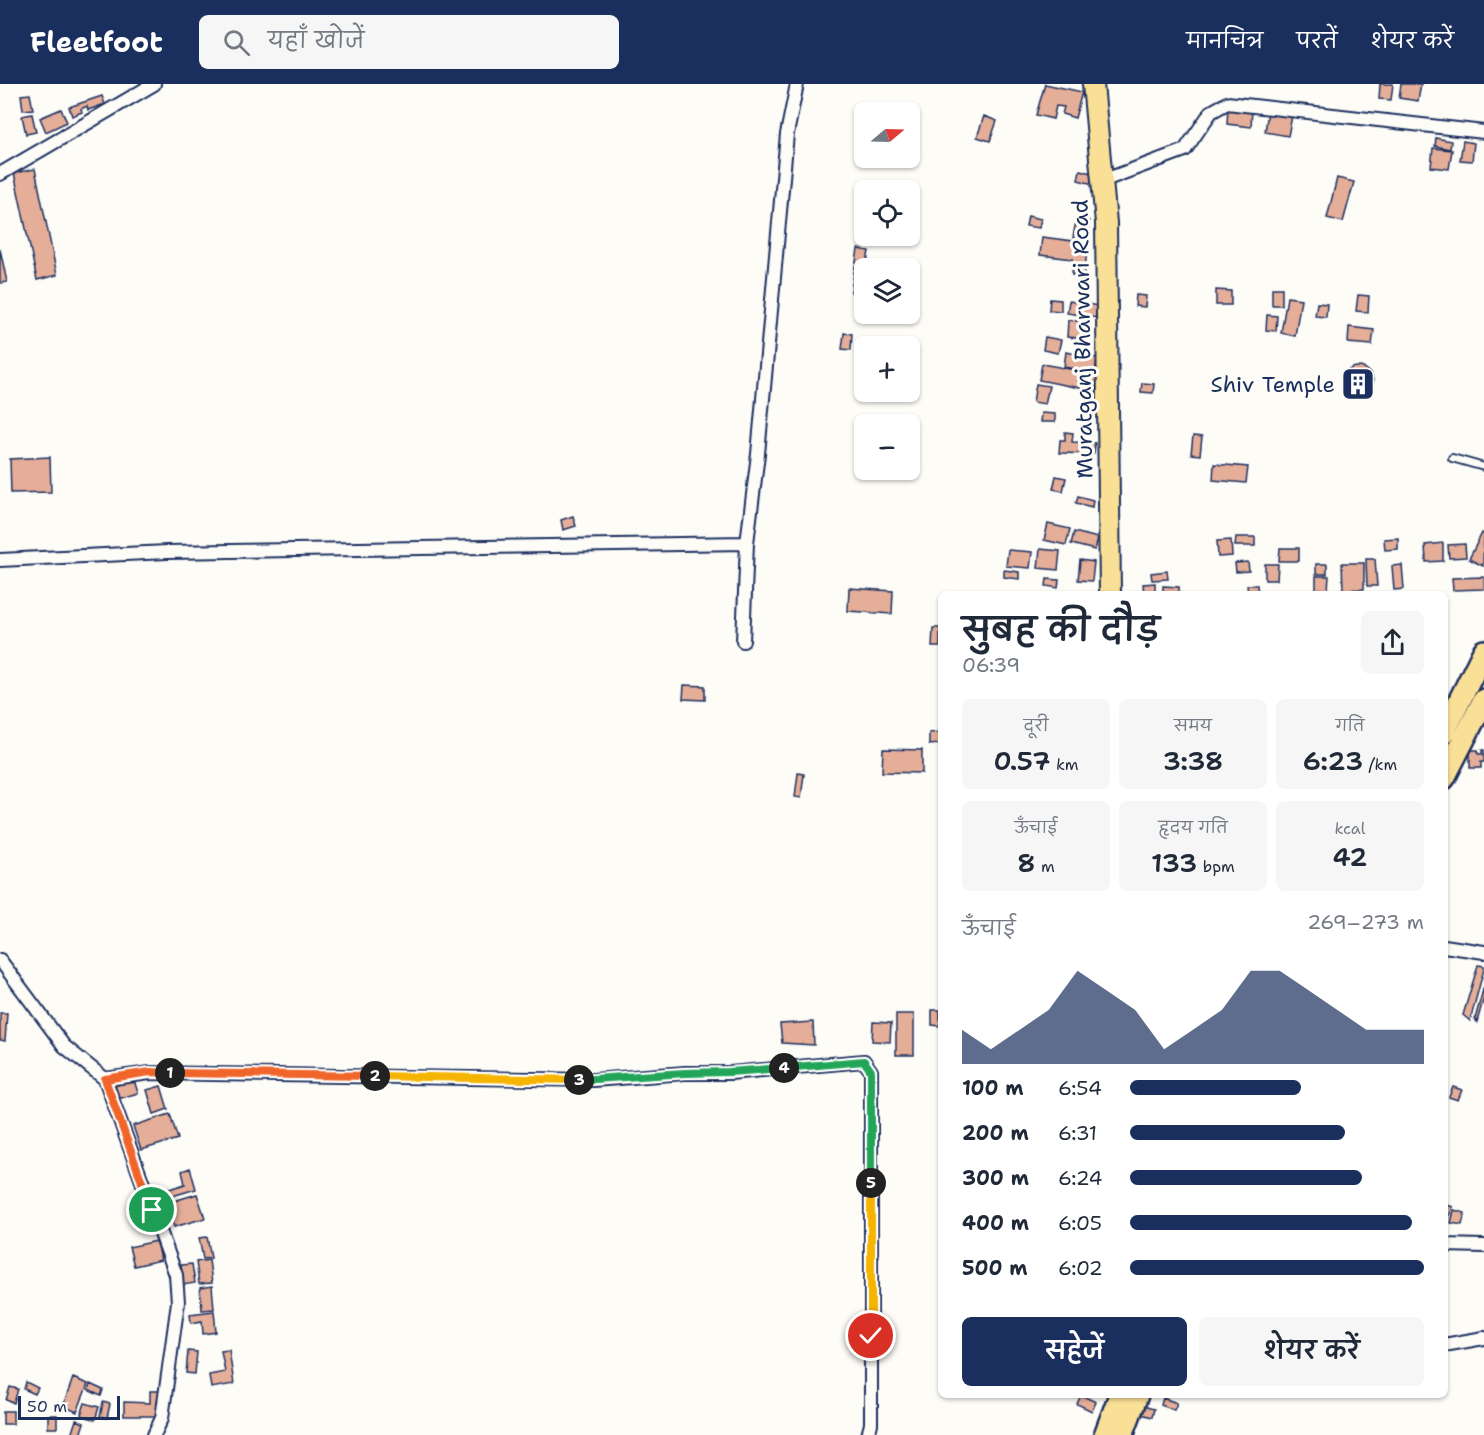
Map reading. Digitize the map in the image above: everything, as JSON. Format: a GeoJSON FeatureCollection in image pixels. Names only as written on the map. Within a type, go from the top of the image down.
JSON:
{"type":"FeatureCollection","features":[{"type":"Feature","properties":{"kind":"highway"},"geometry":{"type":"LineString","coordinates":[[1448,724],[1484,651]]}},
{"type":"Feature","properties":{"kind":"highway"},"geometry":{"type":"LineString","coordinates":[[1448,770],[1484,700]]}},
{"type":"Feature","properties":{"kind":"highway"},"geometry":{"type":"LineString","coordinates":[[1105,1435],[1130,1398]]}},
{"type":"Feature","properties":{"kind":"highway"},"geometry":{"type":"LineString","coordinates":[[1122,1435],[1130,1398]]}},
{"type":"Feature","properties":{"kind":"main road","name":"Muratganj Bharwari Road"},"geometry":{"type":"LineString","coordinates":[[1093,84],[1106,223],[1110,591]]}},
{"type":"Feature","properties":{"kind":"street"},"geometry":{"type":"LineString","coordinates":[[0,174],[154,84]]}},
{"type":"Feature","properties":{"kind":"street"},"geometry":{"type":"LineString","coordinates":[[743,640],[747,543],[758,454],[787,134],[797,84]]}},
{"type":"Feature","properties":{"kind":"street"},"geometry":{"type":"LineString","coordinates":[[1102,181],[1185,150],[1212,112],[1227,103],[1484,132]]}},
{"type":"Feature","properties":{"kind":"street"},"geometry":{"type":"LineString","coordinates":[[0,560],[167,552],[747,543]]}},
{"type":"Feature","properties":{"kind":"street"},"geometry":{"type":"LineString","coordinates":[[1448,947],[1484,952]]}},
{"type":"Feature","properties":{"kind":"street"},"geometry":{"type":"LineString","coordinates":[[0,960],[64,1046],[105,1079],[176,1275],[178,1302],[162,1418],[154,1435]]}},
{"type":"Feature","properties":{"kind":"street"},"geometry":{"type":"LineString","coordinates":[[105,1079],[150,1072],[593,1080],[864,1061],[871,1071],[871,1424],[868,1435]]}},
{"type":"Feature","properties":{"kind":"street"},"geometry":{"type":"LineString","coordinates":[[1448,1245],[1484,1246]]}},
{"type":"Feature","properties":{"kind":"street"},"geometry":{"type":"LineString","coordinates":[[1448,1344],[1484,1338]]}},
{"type":"Feature","properties":{"kind":"lane"},"geometry":{"type":"LineString","coordinates":[[1452,458],[1484,467]]}},
{"type":"Feature","properties":{"kind":"building"},"geometry":{"type":"Polygon","coordinates":[[[1045,84],[1082,92],[1075,118],[1062,114],[1064,107],[1056,106],[1053,119],[1036,115],[1045,84]]]}},
{"type":"Feature","properties":{"kind":"building"},"geometry":{"type":"Polygon","coordinates":[[[1380,84],[1393,84],[1391,100],[1379,99],[1380,84]]]}},
{"type":"Feature","properties":{"kind":"building"},"geometry":{"type":"Polygon","coordinates":[[[1401,84],[1421,84],[1418,101],[1399,98],[1401,84]]]}},
{"type":"Feature","properties":{"kind":"building"},"geometry":{"type":"Polygon","coordinates":[[[30,94],[33,109],[23,110],[21,95],[30,94]]]}},
{"type":"Feature","properties":{"kind":"building"},"geometry":{"type":"Polygon","coordinates":[[[102,96],[105,104],[88,110],[87,106],[81,109],[82,112],[72,116],[69,107],[102,96]]]}},
{"type":"Feature","properties":{"kind":"building"},"geometry":{"type":"Polygon","coordinates":[[[1228,106],[1252,109],[1251,127],[1227,124],[1228,106]]]}},
{"type":"Feature","properties":{"kind":"building"},"geometry":{"type":"Polygon","coordinates":[[[61,109],[67,122],[46,132],[40,118],[61,109]]]}},
{"type":"Feature","properties":{"kind":"building"},"geometry":{"type":"Polygon","coordinates":[[[1268,111],[1292,116],[1288,136],[1265,132],[1268,111]]]}},
{"type":"Feature","properties":{"kind":"building"},"geometry":{"type":"Polygon","coordinates":[[[32,114],[36,132],[26,134],[22,116],[32,114]]]}},
{"type":"Feature","properties":{"kind":"building"},"geometry":{"type":"Polygon","coordinates":[[[984,116],[997,121],[990,141],[977,137],[984,116]]]}},
{"type":"Feature","properties":{"kind":"building"},"geometry":{"type":"Polygon","coordinates":[[[1436,138],[1451,141],[1450,149],[1435,146],[1436,138]]]}},
{"type":"Feature","properties":{"kind":"building"},"geometry":{"type":"Polygon","coordinates":[[[1463,141],[1474,143],[1472,161],[1460,160],[1463,141]]]}},
{"type":"Feature","properties":{"kind":"building"},"geometry":{"type":"Polygon","coordinates":[[[1433,148],[1452,150],[1449,169],[1431,167],[1433,148]]]}},
{"type":"Feature","properties":{"kind":"building"},"geometry":{"type":"Polygon","coordinates":[[[35,169],[57,275],[37,280],[14,173],[35,169]]]}},
{"type":"Feature","properties":{"kind":"building"},"geometry":{"type":"Polygon","coordinates":[[[1080,170],[1095,174],[1093,184],[1078,180],[1080,170]]]}},
{"type":"Feature","properties":{"kind":"building"},"geometry":{"type":"Polygon","coordinates":[[[1337,178],[1354,182],[1343,222],[1327,218],[1337,178]]]}},
{"type":"Feature","properties":{"kind":"building"},"geometry":{"type":"Polygon","coordinates":[[[1028,216],[1041,219],[1039,228],[1026,226],[1028,216]]]}},
{"type":"Feature","properties":{"kind":"building"},"geometry":{"type":"Polygon","coordinates":[[[1076,220],[1089,221],[1087,239],[1073,238],[1076,220]]]}},
{"type":"Feature","properties":{"kind":"building"},"geometry":{"type":"Polygon","coordinates":[[[1042,237],[1088,243],[1084,276],[1072,275],[1073,259],[1040,255],[1042,237]]]}},
{"type":"Feature","properties":{"kind":"building"},"geometry":{"type":"Polygon","coordinates":[[[0,249],[7,282],[0,283],[0,249]]]}},
{"type":"Feature","properties":{"kind":"building"},"geometry":{"type":"Polygon","coordinates":[[[858,249],[869,251],[868,258],[857,258],[858,249]]]}},
{"type":"Feature","properties":{"kind":"building"},"geometry":{"type":"Polygon","coordinates":[[[854,274],[854,293],[851,292],[854,274]]]}},
{"type":"Feature","properties":{"kind":"building"},"geometry":{"type":"Polygon","coordinates":[[[1272,288],[1282,288],[1282,305],[1272,305],[1272,288]]]}},
{"type":"Feature","properties":{"kind":"building"},"geometry":{"type":"Polygon","coordinates":[[[1216,290],[1231,291],[1231,305],[1216,305],[1216,290]]]}},
{"type":"Feature","properties":{"kind":"building"},"geometry":{"type":"Polygon","coordinates":[[[1136,295],[1146,296],[1145,307],[1135,306],[1136,295]]]}},
{"type":"Feature","properties":{"kind":"building"},"geometry":{"type":"Polygon","coordinates":[[[1358,295],[1369,296],[1368,312],[1356,311],[1358,295]]]}},
{"type":"Feature","properties":{"kind":"building"},"geometry":{"type":"Polygon","coordinates":[[[1287,297],[1301,299],[1295,336],[1281,333],[1287,297]]]}},
{"type":"Feature","properties":{"kind":"building"},"geometry":{"type":"Polygon","coordinates":[[[1050,299],[1061,300],[1061,311],[1049,310],[1050,299]]]}},
{"type":"Feature","properties":{"kind":"building"},"geometry":{"type":"Polygon","coordinates":[[[1069,301],[1099,306],[1097,318],[1067,313],[1069,301]]]}},
{"type":"Feature","properties":{"kind":"building"},"geometry":{"type":"Polygon","coordinates":[[[1317,303],[1327,304],[1326,317],[1315,316],[1317,303]]]}},
{"type":"Feature","properties":{"kind":"building"},"geometry":{"type":"Polygon","coordinates":[[[1267,315],[1277,316],[1276,331],[1266,330],[1267,315]]]}},
{"type":"Feature","properties":{"kind":"building"},"geometry":{"type":"Polygon","coordinates":[[[1068,320],[1089,322],[1088,339],[1067,337],[1068,320]]]}},
{"type":"Feature","properties":{"kind":"building"},"geometry":{"type":"Polygon","coordinates":[[[1349,327],[1374,330],[1372,345],[1348,343],[1349,327]]]}},
{"type":"Feature","properties":{"kind":"building"},"geometry":{"type":"Polygon","coordinates":[[[844,333],[852,334],[851,350],[842,349],[844,333]]]}},
{"type":"Feature","properties":{"kind":"building"},"geometry":{"type":"Polygon","coordinates":[[[1045,337],[1061,340],[1058,353],[1043,350],[1045,337]]]}},
{"type":"Feature","properties":{"kind":"building"},"geometry":{"type":"Polygon","coordinates":[[[1066,352],[1097,358],[1095,372],[1064,367],[1066,352]]]}},
{"type":"Feature","properties":{"kind":"building"},"geometry":{"type":"Polygon","coordinates":[[[1042,364],[1098,374],[1095,391],[1039,380],[1042,364]]]}},
{"type":"Feature","properties":{"kind":"building","name":"Shiv Temple"},"geometry":{"type":"Polygon","coordinates":[[[1358,367],[1369,371],[1373,382],[1369,393],[1358,397],[1347,393],[1343,382],[1347,371],[1358,367]]]}},
{"type":"Feature","properties":{"kind":"building"},"geometry":{"type":"Polygon","coordinates":[[[1142,383],[1154,384],[1153,393],[1141,392],[1142,383]]]}},
{"type":"Feature","properties":{"kind":"building"},"geometry":{"type":"Polygon","coordinates":[[[1036,384],[1049,386],[1045,404],[1033,402],[1036,384]]]}},
{"type":"Feature","properties":{"kind":"building"},"geometry":{"type":"Polygon","coordinates":[[[1041,413],[1055,414],[1055,422],[1040,422],[1041,413]]]}},
{"type":"Feature","properties":{"kind":"building"},"geometry":{"type":"Polygon","coordinates":[[[1065,432],[1073,433],[1072,442],[1095,443],[1094,454],[1059,453],[1060,440],[1065,440],[1065,432]]]}},
{"type":"Feature","properties":{"kind":"building"},"geometry":{"type":"Polygon","coordinates":[[[1193,436],[1202,437],[1200,455],[1191,454],[1193,436]]]}},
{"type":"Feature","properties":{"kind":"building"},"geometry":{"type":"Polygon","coordinates":[[[50,457],[51,492],[11,493],[10,459],[50,457]]]}},
{"type":"Feature","properties":{"kind":"building"},"geometry":{"type":"Polygon","coordinates":[[[1214,464],[1248,467],[1246,483],[1213,480],[1214,464]]]}},
{"type":"Feature","properties":{"kind":"building"},"geometry":{"type":"Polygon","coordinates":[[[1056,476],[1066,478],[1063,491],[1053,489],[1056,476]]]}},
{"type":"Feature","properties":{"kind":"building"},"geometry":{"type":"Polygon","coordinates":[[[1078,496],[1093,500],[1092,507],[1076,503],[1078,496]]]}},
{"type":"Feature","properties":{"kind":"building"},"geometry":{"type":"Polygon","coordinates":[[[573,516],[576,526],[563,530],[561,520],[573,516]]]}},
{"type":"Feature","properties":{"kind":"building"},"geometry":{"type":"Polygon","coordinates":[[[1048,524],[1070,529],[1066,545],[1044,540],[1048,524]]]}},
{"type":"Feature","properties":{"kind":"building"},"geometry":{"type":"Polygon","coordinates":[[[1074,532],[1098,538],[1095,550],[1071,544],[1074,532]]]}},
{"type":"Feature","properties":{"kind":"building"},"geometry":{"type":"Polygon","coordinates":[[[1482,533],[1484,534],[1483,566],[1469,559],[1482,533]]]}},
{"type":"Feature","properties":{"kind":"building"},"geometry":{"type":"Polygon","coordinates":[[[1236,537],[1255,537],[1255,546],[1235,546],[1236,537]]]}},
{"type":"Feature","properties":{"kind":"building"},"geometry":{"type":"Polygon","coordinates":[[[1398,538],[1398,549],[1385,550],[1384,539],[1398,538]]]}},
{"type":"Feature","properties":{"kind":"building"},"geometry":{"type":"Polygon","coordinates":[[[1231,540],[1232,556],[1218,557],[1217,541],[1231,540]]]}},
{"type":"Feature","properties":{"kind":"building"},"geometry":{"type":"Polygon","coordinates":[[[1443,543],[1443,561],[1426,562],[1425,545],[1443,543]]]}},
{"type":"Feature","properties":{"kind":"building"},"geometry":{"type":"Polygon","coordinates":[[[1465,544],[1466,557],[1449,558],[1448,545],[1465,544]]]}},
{"type":"Feature","properties":{"kind":"building"},"geometry":{"type":"Polygon","coordinates":[[[1280,548],[1299,548],[1299,561],[1279,561],[1280,548]]]}},
{"type":"Feature","properties":{"kind":"building"},"geometry":{"type":"Polygon","coordinates":[[[1040,549],[1060,551],[1058,570],[1038,568],[1040,549]]]}},
{"type":"Feature","properties":{"kind":"building"},"geometry":{"type":"Polygon","coordinates":[[[1008,550],[1032,552],[1030,568],[1006,566],[1008,550]]]}},
{"type":"Feature","properties":{"kind":"building"},"geometry":{"type":"Polygon","coordinates":[[[1366,559],[1375,559],[1377,586],[1367,586],[1366,559]]]}},
{"type":"Feature","properties":{"kind":"building"},"geometry":{"type":"Polygon","coordinates":[[[1080,560],[1094,562],[1092,581],[1078,580],[1080,560]]]}},
{"type":"Feature","properties":{"kind":"building"},"geometry":{"type":"Polygon","coordinates":[[[1248,562],[1249,571],[1236,572],[1235,563],[1248,562]]]}},
{"type":"Feature","properties":{"kind":"building"},"geometry":{"type":"Polygon","coordinates":[[[1342,563],[1364,563],[1364,589],[1343,590],[1342,563]]]}},
{"type":"Feature","properties":{"kind":"building"},"geometry":{"type":"Polygon","coordinates":[[[1265,564],[1278,564],[1277,580],[1265,580],[1265,564]]]}},
{"type":"Feature","properties":{"kind":"building"},"geometry":{"type":"Polygon","coordinates":[[[1316,564],[1327,564],[1327,574],[1316,574],[1316,564]]]}},
{"type":"Feature","properties":{"kind":"building"},"geometry":{"type":"Polygon","coordinates":[[[1402,565],[1404,589],[1394,590],[1392,566],[1402,565]]]}},
{"type":"Feature","properties":{"kind":"building"},"geometry":{"type":"Polygon","coordinates":[[[1004,570],[1019,572],[1019,579],[1004,577],[1004,570]]]}},
{"type":"Feature","properties":{"kind":"building"},"geometry":{"type":"Polygon","coordinates":[[[1167,571],[1168,579],[1152,580],[1151,573],[1167,571]]]}},
{"type":"Feature","properties":{"kind":"building"},"geometry":{"type":"Polygon","coordinates":[[[1316,576],[1329,576],[1328,590],[1316,589],[1316,576]]]}},
{"type":"Feature","properties":{"kind":"building"},"geometry":{"type":"Polygon","coordinates":[[[1484,577],[1484,589],[1453,590],[1452,578],[1484,577]]]}},
{"type":"Feature","properties":{"kind":"building"},"geometry":{"type":"Polygon","coordinates":[[[1047,579],[1059,580],[1058,588],[1046,586],[1047,579]]]}},
{"type":"Feature","properties":{"kind":"building"},"geometry":{"type":"Polygon","coordinates":[[[1155,583],[1155,591],[1144,591],[1143,584],[1155,583]]]}},
{"type":"Feature","properties":{"kind":"building"},"geometry":{"type":"Polygon","coordinates":[[[1247,585],[1257,585],[1258,591],[1248,591],[1247,585]]]}},
{"type":"Feature","properties":{"kind":"building"},"geometry":{"type":"Polygon","coordinates":[[[1163,586],[1179,587],[1179,591],[1163,591],[1163,586]]]}},
{"type":"Feature","properties":{"kind":"building"},"geometry":{"type":"Polygon","coordinates":[[[849,588],[893,591],[892,614],[848,611],[849,588]]]}},
{"type":"Feature","properties":{"kind":"building"},"geometry":{"type":"Polygon","coordinates":[[[933,628],[938,628],[938,647],[932,647],[933,628]]]}},
{"type":"Feature","properties":{"kind":"building"},"geometry":{"type":"Polygon","coordinates":[[[684,685],[705,686],[705,700],[683,699],[684,685]]]}},
{"type":"Feature","properties":{"kind":"building"},"geometry":{"type":"Polygon","coordinates":[[[938,732],[938,744],[929,745],[929,733],[938,732]]]}},
{"type":"Feature","properties":{"kind":"building"},"geometry":{"type":"Polygon","coordinates":[[[883,749],[922,750],[922,773],[882,772],[883,749]]]}},
{"type":"Feature","properties":{"kind":"building"},"geometry":{"type":"Polygon","coordinates":[[[1470,750],[1478,750],[1478,754],[1482,754],[1484,750],[1484,762],[1481,762],[1481,768],[1470,768],[1470,750]]]}},
{"type":"Feature","properties":{"kind":"building"},"geometry":{"type":"Polygon","coordinates":[[[798,773],[804,774],[801,798],[795,797],[798,773]]]}},
{"type":"Feature","properties":{"kind":"building"},"geometry":{"type":"Polygon","coordinates":[[[1478,965],[1484,966],[1484,969],[1470,1021],[1463,1015],[1478,965]]]}},
{"type":"Feature","properties":{"kind":"building"},"geometry":{"type":"Polygon","coordinates":[[[1484,986],[1484,997],[1477,1022],[1475,1019],[1484,986]]]}},
{"type":"Feature","properties":{"kind":"building"},"geometry":{"type":"Polygon","coordinates":[[[932,1010],[938,1010],[938,1026],[932,1025],[932,1010]]]}},
{"type":"Feature","properties":{"kind":"building"},"geometry":{"type":"Polygon","coordinates":[[[0,1013],[7,1013],[5,1041],[0,1040],[0,1013]]]}},
{"type":"Feature","properties":{"kind":"building"},"geometry":{"type":"Polygon","coordinates":[[[896,1014],[914,1014],[914,1055],[896,1055],[896,1014]]]}},
{"type":"Feature","properties":{"kind":"building"},"geometry":{"type":"Polygon","coordinates":[[[813,1022],[814,1045],[782,1043],[780,1024],[813,1022]]]}},
{"type":"Feature","properties":{"kind":"building"},"geometry":{"type":"Polygon","coordinates":[[[873,1022],[891,1023],[890,1042],[872,1041],[873,1022]]]}},
{"type":"Feature","properties":{"kind":"building"},"geometry":{"type":"Polygon","coordinates":[[[134,1080],[138,1093],[118,1099],[114,1086],[134,1080]]]}},
{"type":"Feature","properties":{"kind":"building"},"geometry":{"type":"Polygon","coordinates":[[[161,1086],[168,1109],[154,1114],[147,1090],[161,1086]]]}},
{"type":"Feature","properties":{"kind":"building"},"geometry":{"type":"Polygon","coordinates":[[[1453,1087],[1462,1090],[1458,1100],[1449,1097],[1453,1087]]]}},
{"type":"Feature","properties":{"kind":"building"},"geometry":{"type":"Polygon","coordinates":[[[170,1114],[178,1139],[141,1150],[133,1126],[170,1114]]]}},
{"type":"Feature","properties":{"kind":"building"},"geometry":{"type":"Polygon","coordinates":[[[190,1168],[196,1189],[162,1199],[160,1192],[185,1184],[182,1171],[190,1168]]]}},
{"type":"Feature","properties":{"kind":"building"},"geometry":{"type":"Polygon","coordinates":[[[197,1194],[205,1218],[174,1227],[167,1203],[197,1194]]]}},
{"type":"Feature","properties":{"kind":"building"},"geometry":{"type":"Polygon","coordinates":[[[1448,1205],[1453,1207],[1448,1219],[1448,1205]]]}},
{"type":"Feature","properties":{"kind":"building"},"geometry":{"type":"Polygon","coordinates":[[[1454,1210],[1465,1213],[1462,1225],[1451,1223],[1454,1210]]]}},
{"type":"Feature","properties":{"kind":"building"},"geometry":{"type":"Polygon","coordinates":[[[207,1237],[211,1258],[203,1259],[199,1238],[207,1237]]]}},
{"type":"Feature","properties":{"kind":"building"},"geometry":{"type":"Polygon","coordinates":[[[157,1241],[161,1260],[134,1266],[129,1247],[157,1241]]]}},
{"type":"Feature","properties":{"kind":"building"},"geometry":{"type":"Polygon","coordinates":[[[209,1260],[212,1283],[199,1284],[196,1262],[209,1260]]]}},
{"type":"Feature","properties":{"kind":"building"},"geometry":{"type":"Polygon","coordinates":[[[192,1264],[195,1283],[183,1285],[181,1265],[192,1264]]]}},
{"type":"Feature","properties":{"kind":"building"},"geometry":{"type":"Polygon","coordinates":[[[212,1286],[214,1309],[202,1310],[200,1288],[212,1286]]]}},
{"type":"Feature","properties":{"kind":"building"},"geometry":{"type":"Polygon","coordinates":[[[214,1311],[216,1332],[203,1334],[202,1321],[191,1323],[190,1314],[214,1311]]]}},
{"type":"Feature","properties":{"kind":"building"},"geometry":{"type":"Polygon","coordinates":[[[229,1350],[234,1384],[211,1388],[209,1375],[225,1372],[221,1351],[229,1350]]]}},
{"type":"Feature","properties":{"kind":"building"},"geometry":{"type":"Polygon","coordinates":[[[188,1351],[197,1352],[195,1374],[186,1373],[188,1351]]]}},
{"type":"Feature","properties":{"kind":"building"},"geometry":{"type":"Polygon","coordinates":[[[73,1378],[88,1384],[77,1412],[63,1406],[73,1378]]]}},
{"type":"Feature","properties":{"kind":"building"},"geometry":{"type":"Polygon","coordinates":[[[26,1382],[38,1388],[35,1394],[24,1389],[26,1382]]]}},
{"type":"Feature","properties":{"kind":"building"},"geometry":{"type":"Polygon","coordinates":[[[90,1384],[103,1390],[101,1396],[88,1390],[90,1384]]]}},
{"type":"Feature","properties":{"kind":"building"},"geometry":{"type":"Polygon","coordinates":[[[10,1387],[18,1389],[14,1403],[6,1400],[10,1387]]]}},
{"type":"Feature","properties":{"kind":"building"},"geometry":{"type":"Polygon","coordinates":[[[150,1391],[159,1391],[158,1416],[124,1416],[124,1402],[150,1403],[150,1391]]]}},
{"type":"Feature","properties":{"kind":"building"},"geometry":{"type":"Polygon","coordinates":[[[1080,1398],[1087,1398],[1096,1402],[1092,1411],[1077,1404],[1080,1398]]]}},
{"type":"Feature","properties":{"kind":"building"},"geometry":{"type":"Polygon","coordinates":[[[1163,1398],[1177,1403],[1174,1410],[1161,1405],[1163,1398]]]}},
{"type":"Feature","properties":{"kind":"building"},"geometry":{"type":"Polygon","coordinates":[[[103,1402],[110,1404],[107,1418],[100,1417],[103,1402]]]}},
{"type":"Feature","properties":{"kind":"building"},"geometry":{"type":"Polygon","coordinates":[[[85,1403],[99,1407],[95,1420],[81,1415],[85,1403]]]}},
{"type":"Feature","properties":{"kind":"building"},"geometry":{"type":"Polygon","coordinates":[[[1143,1406],[1154,1409],[1152,1417],[1141,1414],[1143,1406]]]}},
{"type":"Feature","properties":{"kind":"building"},"geometry":{"type":"Polygon","coordinates":[[[3,1411],[13,1411],[13,1424],[3,1424],[3,1411]]]}},
{"type":"Feature","properties":{"kind":"building"},"geometry":{"type":"Polygon","coordinates":[[[48,1415],[57,1415],[57,1428],[48,1428],[48,1415]]]}},
{"type":"Feature","properties":{"kind":"building"},"geometry":{"type":"Polygon","coordinates":[[[76,1420],[84,1423],[80,1435],[71,1435],[76,1420]]]}},
{"type":"Feature","properties":{"kind":"place","name":"Shiv Temple"},"geometry":{"type":"Point","coordinates":[1358,384]}},
{"type":"Feature","properties":{"kind":"route"},"geometry":{"type":"LineString","coordinates":[[152,1210],[105,1079],[150,1072],[593,1080],[864,1061],[871,1071],[871,1336]]}}]}
